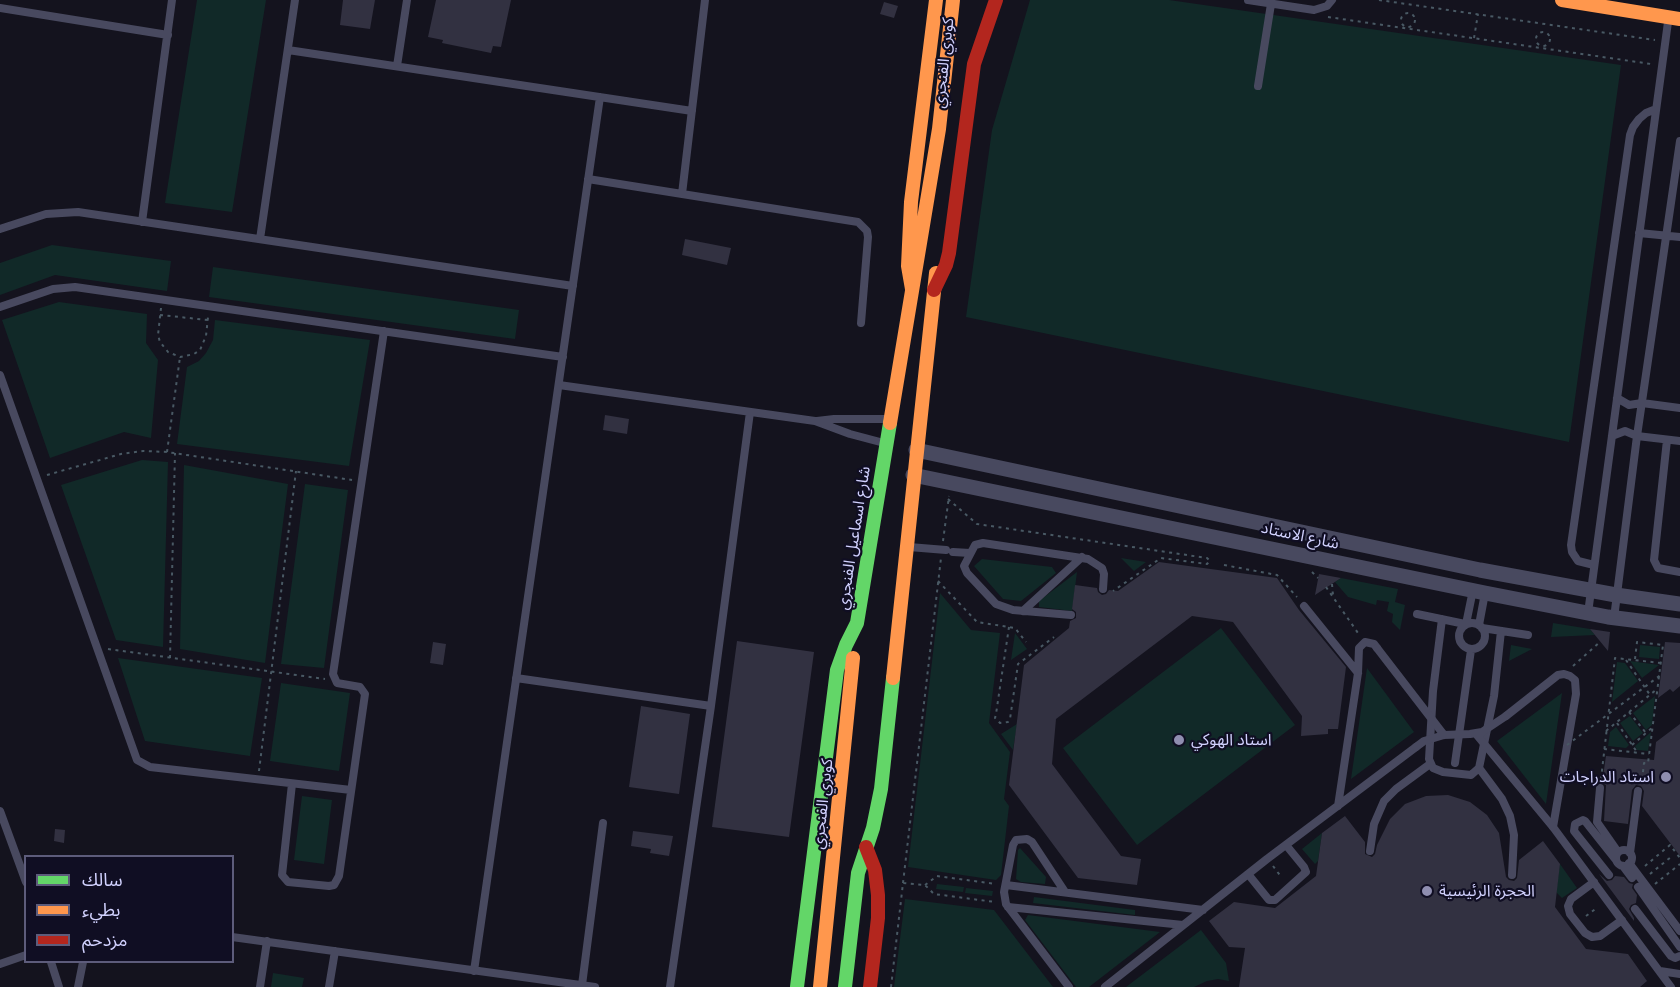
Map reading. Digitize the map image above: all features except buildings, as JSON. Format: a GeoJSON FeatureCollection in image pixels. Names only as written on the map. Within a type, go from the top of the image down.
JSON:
{"type":"FeatureCollection","features":[{"type":"Feature","properties":{"kind":"main road"},"geometry":{"type":"LineString","coordinates":[[912,289],[908,266],[911,202],[936,0]]}},
{"type":"Feature","properties":{"kind":"main road","name":"كوبري الفنجري"},"geometry":{"type":"LineString","coordinates":[[946,130],[953,0]]}},
{"type":"Feature","properties":{"kind":"main road"},"geometry":{"type":"LineString","coordinates":[[968,62],[996,0]]}},
{"type":"Feature","properties":{"kind":"main road"},"geometry":{"type":"LineString","coordinates":[[1562,0],[1674,18]]}},
{"type":"Feature","properties":{"kind":"main road"},"geometry":{"type":"LineString","coordinates":[[934,290],[949,253],[968,62],[979,9]]}},
{"type":"Feature","properties":{"kind":"main road","name":"كوبري الفنجري"},"geometry":{"type":"LineString","coordinates":[[946,130],[968,62]]}},
{"type":"Feature","properties":{"kind":"main road"},"geometry":{"type":"LineString","coordinates":[[845,987],[858,873],[873,828],[881,789],[934,290],[946,130]]}},
{"type":"Feature","properties":{"kind":"main road","name":"شارع اسماعيل الفنجري"},"geometry":{"type":"LineString","coordinates":[[797,987],[837,670],[857,623],[912,289],[946,130]]}},
{"type":"Feature","properties":{"kind":"main road","name":"كوبري الفنجري"},"geometry":{"type":"LineString","coordinates":[[820,987],[857,623]]}},
{"type":"Feature","properties":{"kind":"main road"},"geometry":{"type":"LineString","coordinates":[[866,847],[875,870],[878,895],[878,918],[870,987]]}},
{"type":"Feature","properties":{"kind":"street","name":"شارع الاستاد"},"geometry":{"type":"LineString","coordinates":[[916,450],[1468,567],[1616,595],[1680,604]]}},
{"type":"Feature","properties":{"kind":"street","name":"شارع الاستاد"},"geometry":{"type":"LineString","coordinates":[[914,475],[1479,592],[1614,618],[1680,626]]}},
{"type":"Feature","properties":{"kind":"lane"},"geometry":{"type":"LineString","coordinates":[[142,222],[172,0]]}},
{"type":"Feature","properties":{"kind":"lane"},"geometry":{"type":"LineString","coordinates":[[260,239],[295,0]]}},
{"type":"Feature","properties":{"kind":"lane"},"geometry":{"type":"LineString","coordinates":[[397,66],[407,0]]}},
{"type":"Feature","properties":{"kind":"lane"},"geometry":{"type":"LineString","coordinates":[[682,194],[705,0]]}},
{"type":"Feature","properties":{"kind":"lane"},"geometry":{"type":"LineString","coordinates":[[1248,0],[1314,10],[1327,6],[1332,0]]}},
{"type":"Feature","properties":{"kind":"lane"},"geometry":{"type":"LineString","coordinates":[[1258,86],[1271,4]]}},
{"type":"Feature","properties":{"kind":"lane"},"geometry":{"type":"LineString","coordinates":[[0,8],[168,35]]}},
{"type":"Feature","properties":{"kind":"lane"},"geometry":{"type":"LineString","coordinates":[[1588,613],[1665,41],[1674,18]]}},
{"type":"Feature","properties":{"kind":"lane"},"geometry":{"type":"LineString","coordinates":[[288,50],[692,111]]}},
{"type":"Feature","properties":{"kind":"lane"},"geometry":{"type":"LineString","coordinates":[[474,971],[600,97]]}},
{"type":"Feature","properties":{"kind":"lane"},"geometry":{"type":"LineString","coordinates":[[1594,565],[1578,561],[1572,552],[1571,545],[1630,135],[1639,119],[1647,112],[1656,109]]}},
{"type":"Feature","properties":{"kind":"lane"},"geometry":{"type":"LineString","coordinates":[[1614,618],[1637,436],[1680,141]]}},
{"type":"Feature","properties":{"kind":"lane"},"geometry":{"type":"LineString","coordinates":[[588,179],[858,222],[863,226],[868,237],[861,323]]}},
{"type":"Feature","properties":{"kind":"lane"},"geometry":{"type":"LineString","coordinates":[[0,229],[38,216],[62,212],[573,286]]}},
{"type":"Feature","properties":{"kind":"lane"},"geometry":{"type":"LineString","coordinates":[[1639,233],[1680,237]]}},
{"type":"Feature","properties":{"kind":"lane"},"geometry":{"type":"LineString","coordinates":[[0,307],[42,292],[75,287],[563,357]]}},
{"type":"Feature","properties":{"kind":"lane"},"geometry":{"type":"LineString","coordinates":[[292,784],[282,875],[288,882],[329,886],[338,881],[364,693],[360,687],[334,681],[333,674],[384,331]]}},
{"type":"Feature","properties":{"kind":"lane"},"geometry":{"type":"LineString","coordinates":[[0,375],[137,760],[150,767],[351,790]]}},
{"type":"Feature","properties":{"kind":"lane"},"geometry":{"type":"LineString","coordinates":[[559,385],[816,421],[850,434],[886,443]]}},
{"type":"Feature","properties":{"kind":"lane"},"geometry":{"type":"LineString","coordinates":[[1617,398],[1629,405],[1642,403],[1680,408]]}},
{"type":"Feature","properties":{"kind":"lane"},"geometry":{"type":"LineString","coordinates":[[670,987],[711,706],[750,412]]}},
{"type":"Feature","properties":{"kind":"lane"},"geometry":{"type":"LineString","coordinates":[[816,421],[834,418],[890,419]]}},
{"type":"Feature","properties":{"kind":"lane"},"geometry":{"type":"LineString","coordinates":[[1612,436],[1625,431],[1637,436],[1680,441]]}},
{"type":"Feature","properties":{"kind":"lane"},"geometry":{"type":"LineString","coordinates":[[1667,440],[1654,560],[1658,568],[1680,572]]}},
{"type":"Feature","properties":{"kind":"lane"},"geometry":{"type":"LineString","coordinates":[[1071,615],[1000,607],[990,599],[965,569],[965,563],[975,545],[983,543],[1082,557],[1094,561],[1102,568],[1104,574],[1103,590]]}},
{"type":"Feature","properties":{"kind":"lane"},"geometry":{"type":"LineString","coordinates":[[907,547],[970,553]]}},
{"type":"Feature","properties":{"kind":"lane"},"geometry":{"type":"LineString","coordinates":[[1023,611],[1082,557]]}},
{"type":"Feature","properties":{"kind":"lane"},"geometry":{"type":"LineString","coordinates":[[1479,592],[1481,626],[1485,632],[1484,643],[1471,650],[1462,645],[1458,637],[1479,592]]}},
{"type":"Feature","properties":{"kind":"lane"},"geometry":{"type":"LineString","coordinates":[[1304,606],[1358,673]]}},
{"type":"Feature","properties":{"kind":"lane"},"geometry":{"type":"LineString","coordinates":[[1417,614],[1528,635]]}},
{"type":"Feature","properties":{"kind":"lane"},"geometry":{"type":"LineString","coordinates":[[1430,764],[1433,691],[1442,619]]}},
{"type":"Feature","properties":{"kind":"lane"},"geometry":{"type":"LineString","coordinates":[[1430,764],[1438,771],[1465,775],[1476,772],[1479,768],[1494,696],[1502,631]]}},
{"type":"Feature","properties":{"kind":"lane"},"geometry":{"type":"LineString","coordinates":[[1338,806],[1358,673],[1358,653],[1361,645],[1370,642],[1377,648],[1444,735]]}},
{"type":"Feature","properties":{"kind":"lane"},"geometry":{"type":"LineString","coordinates":[[1455,763],[1471,650]]}},
{"type":"Feature","properties":{"kind":"lane"},"geometry":{"type":"LineString","coordinates":[[1105,987],[1267,859],[1424,741],[1444,735],[1476,734],[1489,729],[1551,679],[1564,674],[1575,681],[1577,687],[1553,826]]}},
{"type":"Feature","properties":{"kind":"lane"},"geometry":{"type":"LineString","coordinates":[[516,678],[711,706]]}},
{"type":"Feature","properties":{"kind":"lane"},"geometry":{"type":"LineString","coordinates":[[1476,734],[1553,826],[1671,987]]}},
{"type":"Feature","properties":{"kind":"lane"},"geometry":{"type":"LineString","coordinates":[[1370,851],[1374,824],[1384,801],[1396,789],[1430,764]]}},
{"type":"Feature","properties":{"kind":"lane"},"geometry":{"type":"LineString","coordinates":[[1479,768],[1502,799],[1510,816],[1514,835],[1512,875]]}},
{"type":"Feature","properties":{"kind":"lane"},"geometry":{"type":"LineString","coordinates":[[1600,788],[1597,822],[1617,856]]}},
{"type":"Feature","properties":{"kind":"lane"},"geometry":{"type":"LineString","coordinates":[[1626,865],[1632,858],[1630,853],[1638,791]]}},
{"type":"Feature","properties":{"kind":"lane"},"geometry":{"type":"LineString","coordinates":[[0,810],[24,876]]}},
{"type":"Feature","properties":{"kind":"lane"},"geometry":{"type":"LineString","coordinates":[[1609,875],[1574,831],[1575,824],[1582,820],[1585,821],[1626,865],[1680,947]]}},
{"type":"Feature","properties":{"kind":"lane"},"geometry":{"type":"LineString","coordinates":[[582,985],[603,823]]}},
{"type":"Feature","properties":{"kind":"lane"},"geometry":{"type":"LineString","coordinates":[[1065,892],[1032,842],[1027,838],[1016,840],[1013,845],[1004,898],[1008,907],[1069,987]]}},
{"type":"Feature","properties":{"kind":"lane"},"geometry":{"type":"LineString","coordinates":[[1248,874],[1269,900],[1275,900],[1305,875],[1306,870],[1286,845]]}},
{"type":"Feature","properties":{"kind":"lane"},"geometry":{"type":"LineString","coordinates":[[1617,856],[1624,850],[1630,853]]}},
{"type":"Feature","properties":{"kind":"lane"},"geometry":{"type":"LineString","coordinates":[[1626,865],[1632,878]]}},
{"type":"Feature","properties":{"kind":"lane"},"geometry":{"type":"LineString","coordinates":[[1594,882],[1568,903],[1568,910],[1577,923],[1585,933],[1596,937],[1622,920]]}},
{"type":"Feature","properties":{"kind":"lane"},"geometry":{"type":"LineString","coordinates":[[1640,884],[1680,931]]}},
{"type":"Feature","properties":{"kind":"lane"},"geometry":{"type":"LineString","coordinates":[[1006,885],[1203,910]]}},
{"type":"Feature","properties":{"kind":"lane"},"geometry":{"type":"LineString","coordinates":[[1008,907],[1183,926]]}},
{"type":"Feature","properties":{"kind":"lane"},"geometry":{"type":"LineString","coordinates":[[1635,909],[1671,956],[1675,958],[1680,956]]}},
{"type":"Feature","properties":{"kind":"lane"},"geometry":{"type":"LineString","coordinates":[[234,937],[595,987]]}},
{"type":"Feature","properties":{"kind":"lane"},"geometry":{"type":"LineString","coordinates":[[260,987],[267,941]]}},
{"type":"Feature","properties":{"kind":"lane"},"geometry":{"type":"LineString","coordinates":[[329,987],[335,951]]}},
{"type":"Feature","properties":{"kind":"lane"},"geometry":{"type":"LineString","coordinates":[[0,964],[24,956]]}},
{"type":"Feature","properties":{"kind":"lane"},"geometry":{"type":"LineString","coordinates":[[51,963],[59,987]]}},
{"type":"Feature","properties":{"kind":"lane"},"geometry":{"type":"LineString","coordinates":[[78,987],[83,963]]}},
{"type":"Feature","properties":{"kind":"lane"},"geometry":{"type":"LineString","coordinates":[[1660,971],[1680,974]]}},
{"type":"Feature","properties":{"kind":"path"},"geometry":{"type":"LineString","coordinates":[[1379,0],[1665,41]]}},
{"type":"Feature","properties":{"kind":"path"},"geometry":{"type":"LineString","coordinates":[[1409,13],[1411,5]]}},
{"type":"Feature","properties":{"kind":"path"},"geometry":{"type":"LineString","coordinates":[[1314,10],[1336,19],[1662,66]]}},
{"type":"Feature","properties":{"kind":"path"},"geometry":{"type":"LineString","coordinates":[[1407,28],[1403,26],[1401,19],[1402,15],[1409,13]]}},
{"type":"Feature","properties":{"kind":"path"},"geometry":{"type":"LineString","coordinates":[[1407,28],[1411,27],[1415,21],[1409,13]]}},
{"type":"Feature","properties":{"kind":"path"},"geometry":{"type":"LineString","coordinates":[[1474,38],[1478,14]]}},
{"type":"Feature","properties":{"kind":"path"},"geometry":{"type":"LineString","coordinates":[[1544,32],[1545,24]]}},
{"type":"Feature","properties":{"kind":"path"},"geometry":{"type":"LineString","coordinates":[[1540,32],[1548,33],[1551,39],[1550,43],[1543,48],[1536,39],[1540,32]]}},
{"type":"Feature","properties":{"kind":"path"},"geometry":{"type":"LineString","coordinates":[[161,300],[158,335],[160,342],[168,352],[180,357],[194,354],[204,343],[209,306]]}},
{"type":"Feature","properties":{"kind":"path"},"geometry":{"type":"LineString","coordinates":[[160,315],[208,320]]}},
{"type":"Feature","properties":{"kind":"path"},"geometry":{"type":"LineString","coordinates":[[167,452],[180,357]]}},
{"type":"Feature","properties":{"kind":"path"},"geometry":{"type":"LineString","coordinates":[[36,478],[121,454],[143,451],[175,453],[362,482]]}},
{"type":"Feature","properties":{"kind":"path"},"geometry":{"type":"LineString","coordinates":[[170,658],[175,453]]}},
{"type":"Feature","properties":{"kind":"path"},"geometry":{"type":"LineString","coordinates":[[258,780],[296,471]]}},
{"type":"Feature","properties":{"kind":"path"},"geometry":{"type":"LineString","coordinates":[[891,987],[938,581],[947,551],[950,482]]}},
{"type":"Feature","properties":{"kind":"path"},"geometry":{"type":"LineString","coordinates":[[948,499],[977,524],[1207,558],[1210,561],[1207,564],[1161,558],[1113,591]]}},
{"type":"Feature","properties":{"kind":"path"},"geometry":{"type":"LineString","coordinates":[[1224,565],[1277,575],[1284,580],[1304,606]]}},
{"type":"Feature","properties":{"kind":"path"},"geometry":{"type":"LineString","coordinates":[[938,581],[977,622],[1017,629],[1026,642]]}},
{"type":"Feature","properties":{"kind":"path"},"geometry":{"type":"LineString","coordinates":[[1332,584],[1333,596]]}},
{"type":"Feature","properties":{"kind":"path"},"geometry":{"type":"LineString","coordinates":[[1326,587],[1359,633]]}},
{"type":"Feature","properties":{"kind":"path"},"geometry":{"type":"LineString","coordinates":[[1009,627],[996,714],[996,718],[1004,724],[1010,719],[1018,664],[1054,637]]}},
{"type":"Feature","properties":{"kind":"path"},"geometry":{"type":"LineString","coordinates":[[1567,670],[1600,642]]}},
{"type":"Feature","properties":{"kind":"path"},"geometry":{"type":"LineString","coordinates":[[1635,660],[1637,642],[1663,645],[1648,763],[1644,764],[1641,788],[1638,791]]}},
{"type":"Feature","properties":{"kind":"path"},"geometry":{"type":"LineString","coordinates":[[96,647],[334,681]]}},
{"type":"Feature","properties":{"kind":"path"},"geometry":{"type":"LineString","coordinates":[[1600,788],[1615,658],[1661,663]]}},
{"type":"Feature","properties":{"kind":"path"},"geometry":{"type":"LineString","coordinates":[[1625,658],[1650,695]]}},
{"type":"Feature","properties":{"kind":"path"},"geometry":{"type":"LineString","coordinates":[[1567,746],[1662,674]]}},
{"type":"Feature","properties":{"kind":"path"},"geometry":{"type":"LineString","coordinates":[[1606,731],[1658,689]]}},
{"type":"Feature","properties":{"kind":"path"},"geometry":{"type":"LineString","coordinates":[[1629,712],[1646,733]]}},
{"type":"Feature","properties":{"kind":"path"},"geometry":{"type":"LineString","coordinates":[[1617,723],[1637,752]]}},
{"type":"Feature","properties":{"kind":"path"},"geometry":{"type":"LineString","coordinates":[[1632,744],[1653,727]]}},
{"type":"Feature","properties":{"kind":"path"},"geometry":{"type":"LineString","coordinates":[[1604,749],[1649,754]]}},
{"type":"Feature","properties":{"kind":"path"},"geometry":{"type":"LineString","coordinates":[[1653,860],[1670,845],[1680,858]]}},
{"type":"Feature","properties":{"kind":"path"},"geometry":{"type":"LineString","coordinates":[[1640,884],[1671,857]]}},
{"type":"Feature","properties":{"kind":"path"},"geometry":{"type":"LineString","coordinates":[[1267,859],[1290,888]]}},
{"type":"Feature","properties":{"kind":"path"},"geometry":{"type":"LineString","coordinates":[[1666,876],[1680,864]]}},
{"type":"Feature","properties":{"kind":"path"},"geometry":{"type":"LineString","coordinates":[[1677,867],[1680,871]]}},
{"type":"Feature","properties":{"kind":"path"},"geometry":{"type":"LineString","coordinates":[[925,885],[937,876],[996,884]]}},
{"type":"Feature","properties":{"kind":"path"},"geometry":{"type":"LineString","coordinates":[[903,883],[925,885],[934,894],[993,902]]}},
{"type":"Feature","properties":{"kind":"path"},"geometry":{"type":"LineString","coordinates":[[1577,923],[1607,899]]}},
{"type":"Feature","properties":{"kind":"green space"},"geometry":{"type":"Polygon","coordinates":[[[197,0],[266,0],[232,212],[165,203],[197,0]]]}},
{"type":"Feature","properties":{"kind":"green space"},"geometry":{"type":"Polygon","coordinates":[[[1030,0],[1169,0],[1621,65],[1569,442],[966,317],[992,130],[1030,0]]]}},
{"type":"Feature","properties":{"kind":"green space"},"geometry":{"type":"Polygon","coordinates":[[[52,245],[171,261],[167,291],[55,275],[0,295],[0,263],[52,245]]]}},
{"type":"Feature","properties":{"kind":"green space"},"geometry":{"type":"Polygon","coordinates":[[[213,267],[519,310],[515,339],[209,297],[213,267]]]}},
{"type":"Feature","properties":{"kind":"green space"},"geometry":{"type":"Polygon","coordinates":[[[59,302],[147,314],[146,343],[158,360],[151,438],[124,432],[50,458],[2,320],[59,302]]]}},
{"type":"Feature","properties":{"kind":"green space"},"geometry":{"type":"Polygon","coordinates":[[[215,320],[370,340],[349,466],[177,444],[187,367],[199,361],[206,353],[213,340],[215,320]]]}},
{"type":"Feature","properties":{"kind":"green space"},"geometry":{"type":"Polygon","coordinates":[[[142,460],[168,462],[163,647],[116,640],[61,485],[142,460]]]}},
{"type":"Feature","properties":{"kind":"green space"},"geometry":{"type":"Polygon","coordinates":[[[184,465],[288,484],[265,663],[180,649],[184,465]]]}},
{"type":"Feature","properties":{"kind":"green space"},"geometry":{"type":"Polygon","coordinates":[[[305,484],[348,490],[324,668],[281,664],[305,484]]]}},
{"type":"Feature","properties":{"kind":"green space"},"geometry":{"type":"Polygon","coordinates":[[[1121,558],[1146,562],[1134,571],[1121,558]]]}},
{"type":"Feature","properties":{"kind":"green space"},"geometry":{"type":"Polygon","coordinates":[[[982,559],[1052,567],[1056,573],[1021,601],[1003,599],[974,566],[982,559]]]}},
{"type":"Feature","properties":{"kind":"green space"},"geometry":{"type":"Polygon","coordinates":[[[1077,572],[1072,611],[1039,607],[1039,601],[1077,572]]]}},
{"type":"Feature","properties":{"kind":"green space"},"geometry":{"type":"Polygon","coordinates":[[[1341,578],[1398,589],[1395,602],[1405,605],[1400,630],[1392,622],[1393,614],[1387,611],[1389,602],[1377,600],[1376,605],[1348,597],[1335,582],[1341,578]]]}},
{"type":"Feature","properties":{"kind":"green space"},"geometry":{"type":"Polygon","coordinates":[[[940,593],[971,630],[1000,633],[989,723],[1010,752],[1004,799],[1009,806],[1001,875],[996,880],[908,867],[940,593]]]}},
{"type":"Feature","properties":{"kind":"green space"},"geometry":{"type":"Polygon","coordinates":[[[1553,623],[1590,629],[1595,635],[1551,637],[1553,623]]]}},
{"type":"Feature","properties":{"kind":"green space"},"geometry":{"type":"Polygon","coordinates":[[[1221,628],[1295,725],[1137,845],[1063,748],[1221,628]]]}},
{"type":"Feature","properties":{"kind":"green space"},"geometry":{"type":"Polygon","coordinates":[[[1015,633],[1027,649],[1011,660],[1015,633]]]}},
{"type":"Feature","properties":{"kind":"green space"},"geometry":{"type":"Polygon","coordinates":[[[1511,645],[1532,649],[1509,661],[1511,645]]]}},
{"type":"Feature","properties":{"kind":"green space"},"geometry":{"type":"Polygon","coordinates":[[[1640,645],[1660,647],[1659,659],[1639,657],[1640,645]]]}},
{"type":"Feature","properties":{"kind":"green space"},"geometry":{"type":"Polygon","coordinates":[[[118,658],[262,678],[250,756],[145,741],[118,658]]]}},
{"type":"Feature","properties":{"kind":"green space"},"geometry":{"type":"Polygon","coordinates":[[[1630,661],[1659,665],[1642,678],[1630,661]]]}},
{"type":"Feature","properties":{"kind":"green space"},"geometry":{"type":"Polygon","coordinates":[[[1617,662],[1625,663],[1638,681],[1612,702],[1617,662]]]}},
{"type":"Feature","properties":{"kind":"green space"},"geometry":{"type":"Polygon","coordinates":[[[1367,668],[1414,732],[1351,779],[1367,668]]]}},
{"type":"Feature","properties":{"kind":"green space"},"geometry":{"type":"Polygon","coordinates":[[[281,683],[350,693],[339,771],[270,761],[281,683]]]}},
{"type":"Feature","properties":{"kind":"green space"},"geometry":{"type":"Polygon","coordinates":[[[1562,693],[1546,804],[1497,741],[1562,693]]]}},
{"type":"Feature","properties":{"kind":"green space"},"geometry":{"type":"Polygon","coordinates":[[[1655,696],[1652,725],[1646,730],[1633,713],[1655,696]]]}},
{"type":"Feature","properties":{"kind":"green space"},"geometry":{"type":"Polygon","coordinates":[[[1630,716],[1643,733],[1633,741],[1620,723],[1630,716]]]}},
{"type":"Feature","properties":{"kind":"green space"},"geometry":{"type":"Polygon","coordinates":[[[1017,724],[1013,750],[1001,734],[1017,724]]]}},
{"type":"Feature","properties":{"kind":"green space"},"geometry":{"type":"Polygon","coordinates":[[[1616,727],[1629,745],[1626,748],[1608,746],[1610,732],[1616,727]]]}},
{"type":"Feature","properties":{"kind":"green space"},"geometry":{"type":"Polygon","coordinates":[[[1651,732],[1648,751],[1637,750],[1635,746],[1651,732]]]}},
{"type":"Feature","properties":{"kind":"green space"},"geometry":{"type":"Polygon","coordinates":[[[302,796],[332,800],[324,864],[294,860],[302,796]]]}},
{"type":"Feature","properties":{"kind":"green space"},"geometry":{"type":"Polygon","coordinates":[[[1322,833],[1318,861],[1315,864],[1302,849],[1322,833]]]}},
{"type":"Feature","properties":{"kind":"green space"},"geometry":{"type":"Polygon","coordinates":[[[1020,848],[1046,877],[1045,884],[1021,882],[1016,879],[1020,848]]]}},
{"type":"Feature","properties":{"kind":"green space"},"geometry":{"type":"Polygon","coordinates":[[[1560,864],[1577,888],[1562,898],[1556,892],[1560,864]]]}},
{"type":"Feature","properties":{"kind":"green space"},"geometry":{"type":"Polygon","coordinates":[[[937,884],[964,887],[963,892],[936,889],[937,884]]]}},
{"type":"Feature","properties":{"kind":"green space"},"geometry":{"type":"Polygon","coordinates":[[[966,888],[993,891],[992,896],[965,893],[966,888]]]}},
{"type":"Feature","properties":{"kind":"green space"},"geometry":{"type":"Polygon","coordinates":[[[1034,897],[1135,910],[1135,915],[1033,903],[1034,897]]]}},
{"type":"Feature","properties":{"kind":"green space"},"geometry":{"type":"Polygon","coordinates":[[[905,899],[994,910],[1053,987],[894,987],[905,899]]]}},
{"type":"Feature","properties":{"kind":"green space"},"geometry":{"type":"Polygon","coordinates":[[[1028,915],[1160,932],[1089,987],[1076,987],[1025,920],[1028,915]]]}},
{"type":"Feature","properties":{"kind":"green space"},"geometry":{"type":"Polygon","coordinates":[[[1201,930],[1226,963],[1229,981],[1218,979],[1194,987],[1126,987],[1201,930]]]}},
{"type":"Feature","properties":{"kind":"green space"},"geometry":{"type":"Polygon","coordinates":[[[273,973],[304,978],[302,987],[271,987],[273,973]]]}},
{"type":"Feature","properties":{"kind":"traffic: fast"},"geometry":{"type":"LineString","coordinates":[[797,987],[837,670],[857,623],[890,423]]}},
{"type":"Feature","properties":{"kind":"traffic: fast"},"geometry":{"type":"LineString","coordinates":[[845,987],[858,873],[873,828],[881,789],[893,678]]}},
{"type":"Feature","properties":{"kind":"traffic: slow"},"geometry":{"type":"LineString","coordinates":[[912,289],[908,266],[911,202],[936,0]]}},
{"type":"Feature","properties":{"kind":"traffic: slow"},"geometry":{"type":"LineString","coordinates":[[890,423],[939,129],[953,0]]}},
{"type":"Feature","properties":{"kind":"traffic: slow"},"geometry":{"type":"LineString","coordinates":[[1562,0],[1680,19]]}},
{"type":"Feature","properties":{"kind":"traffic: slow"},"geometry":{"type":"LineString","coordinates":[[893,678],[936,273]]}},
{"type":"Feature","properties":{"kind":"traffic: slow"},"geometry":{"type":"LineString","coordinates":[[820,987],[853,658]]}},
{"type":"Feature","properties":{"kind":"traffic: jam"},"geometry":{"type":"LineString","coordinates":[[934,290],[949,253],[974,64],[996,0]]}},
{"type":"Feature","properties":{"kind":"traffic: jam"},"geometry":{"type":"LineString","coordinates":[[866,847],[875,870],[878,895],[878,918],[870,987]]}},
{"type":"Feature","properties":{"kind":"place","name":"استاد الهوكي"},"geometry":{"type":"Point","coordinates":[1179,740]}},
{"type":"Feature","properties":{"kind":"place","name":"استاد الدراجات"},"geometry":{"type":"Point","coordinates":[1666,777]}},
{"type":"Feature","properties":{"kind":"place","name":"الحجرة الرئيسية"},"geometry":{"type":"Point","coordinates":[1427,891]}}]}
